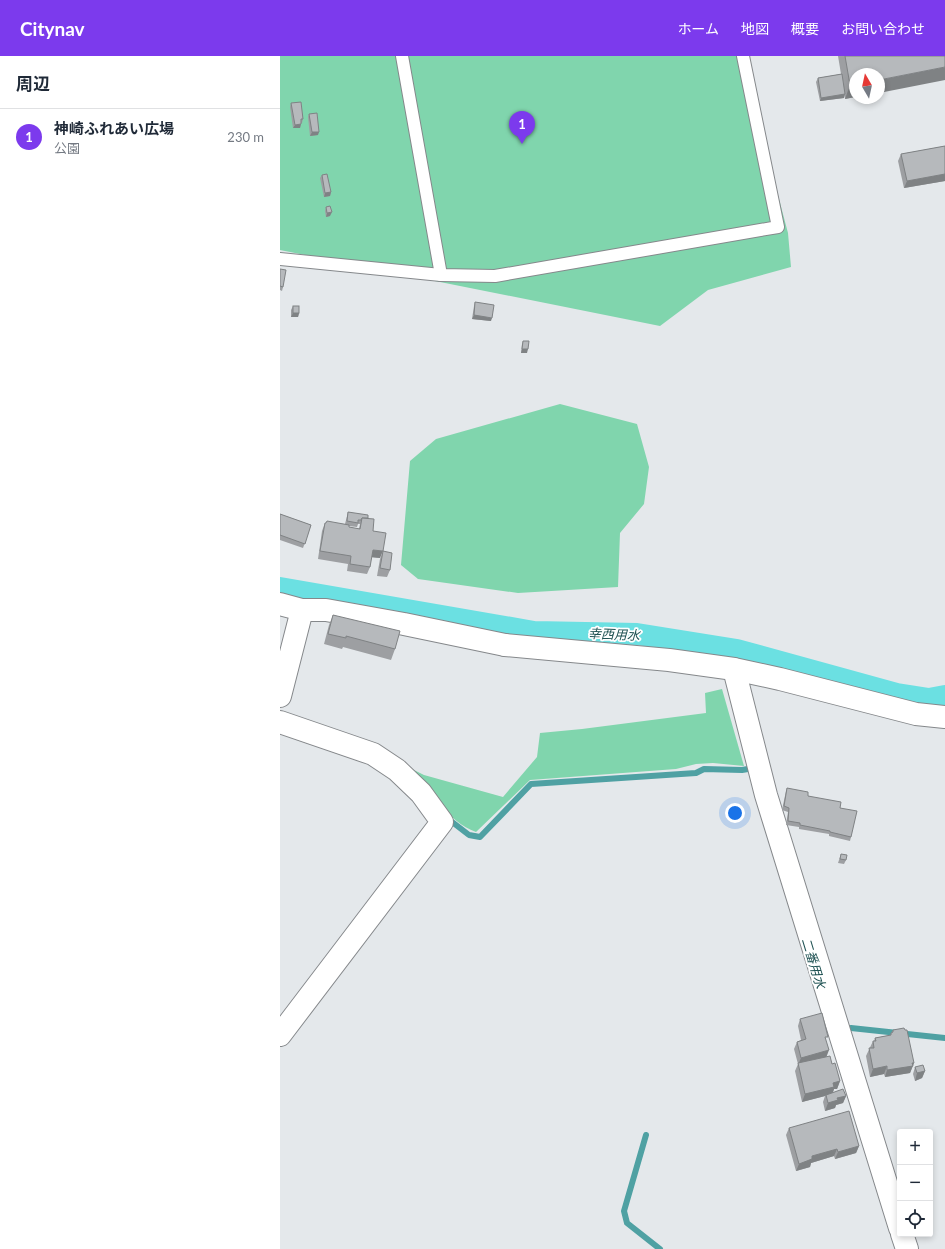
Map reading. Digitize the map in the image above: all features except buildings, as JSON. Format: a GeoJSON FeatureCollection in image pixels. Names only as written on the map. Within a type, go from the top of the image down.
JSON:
{"type":"FeatureCollection","features":[{"type":"Feature","properties":{"kind":"street"},"geometry":{"type":"LineString","coordinates":[[280,604],[302,610],[326,610],[404,624],[505,645],[669,660],[734,669],[780,679],[916,714],[945,717]]}},
{"type":"Feature","properties":{"kind":"street"},"geometry":{"type":"LineString","coordinates":[[280,696],[302,610]]}},
{"type":"Feature","properties":{"kind":"street"},"geometry":{"type":"LineString","coordinates":[[734,669],[766,795],[897,1218]]}},
{"type":"Feature","properties":{"kind":"street"},"geometry":{"type":"LineString","coordinates":[[280,722],[373,754],[398,770],[421,793],[442,822],[280,1036]]}},
{"type":"Feature","properties":{"kind":"street"},"geometry":{"type":"LineString","coordinates":[[903,1237],[906,1249]]}},
{"type":"Feature","properties":{"kind":"lane"},"geometry":{"type":"LineString","coordinates":[[402,56],[441,275]]}},
{"type":"Feature","properties":{"kind":"lane"},"geometry":{"type":"LineString","coordinates":[[280,259],[441,275],[495,276],[778,227],[743,56]]}},
{"type":"Feature","properties":{"kind":"green space"},"geometry":{"type":"Polygon","coordinates":[[[280,56],[741,56],[788,233],[791,267],[708,290],[660,326],[280,250],[280,56]]]}},
{"type":"Feature","properties":{"kind":"green space"},"geometry":{"type":"Polygon","coordinates":[[[560,404],[637,424],[649,467],[644,504],[620,533],[618,587],[518,593],[418,579],[401,565],[410,461],[436,439],[560,404]]]}},
{"type":"Feature","properties":{"kind":"green space"},"geometry":{"type":"Polygon","coordinates":[[[722,689],[744,766],[713,763],[696,764],[676,769],[530,780],[476,832],[456,821],[431,795],[410,768],[424,775],[503,797],[537,757],[540,733],[706,713],[705,693],[722,689]]]}},
{"type":"Feature","properties":{"kind":"waterway","name":"幸西用水"},"geometry":{"type":"LineString","coordinates":[[280,588],[534,632],[637,634],[737,650],[897,694],[929,699],[945,696]]}},
{"type":"Feature","properties":{"kind":"waterway"},"geometry":{"type":"LineString","coordinates":[[447,818],[469,835],[480,837],[531,784],[696,773],[704,769],[742,770],[754,768]]}},
{"type":"Feature","properties":{"kind":"waterway"},"geometry":{"type":"LineString","coordinates":[[851,1028],[945,1038]]}},
{"type":"Feature","properties":{"kind":"waterway"},"geometry":{"type":"LineString","coordinates":[[646,1135],[624,1211],[627,1223],[660,1249]]}},
{"type":"Feature","properties":{"kind":"place","name":"神崎ふれあい広場"},"geometry":{"type":"Point","coordinates":[522,144]}},
{"type":"Feature","properties":{"kind":"water label","name":"二番用水"},"geometry":{"type":"Point","coordinates":[814,963]}}]}
